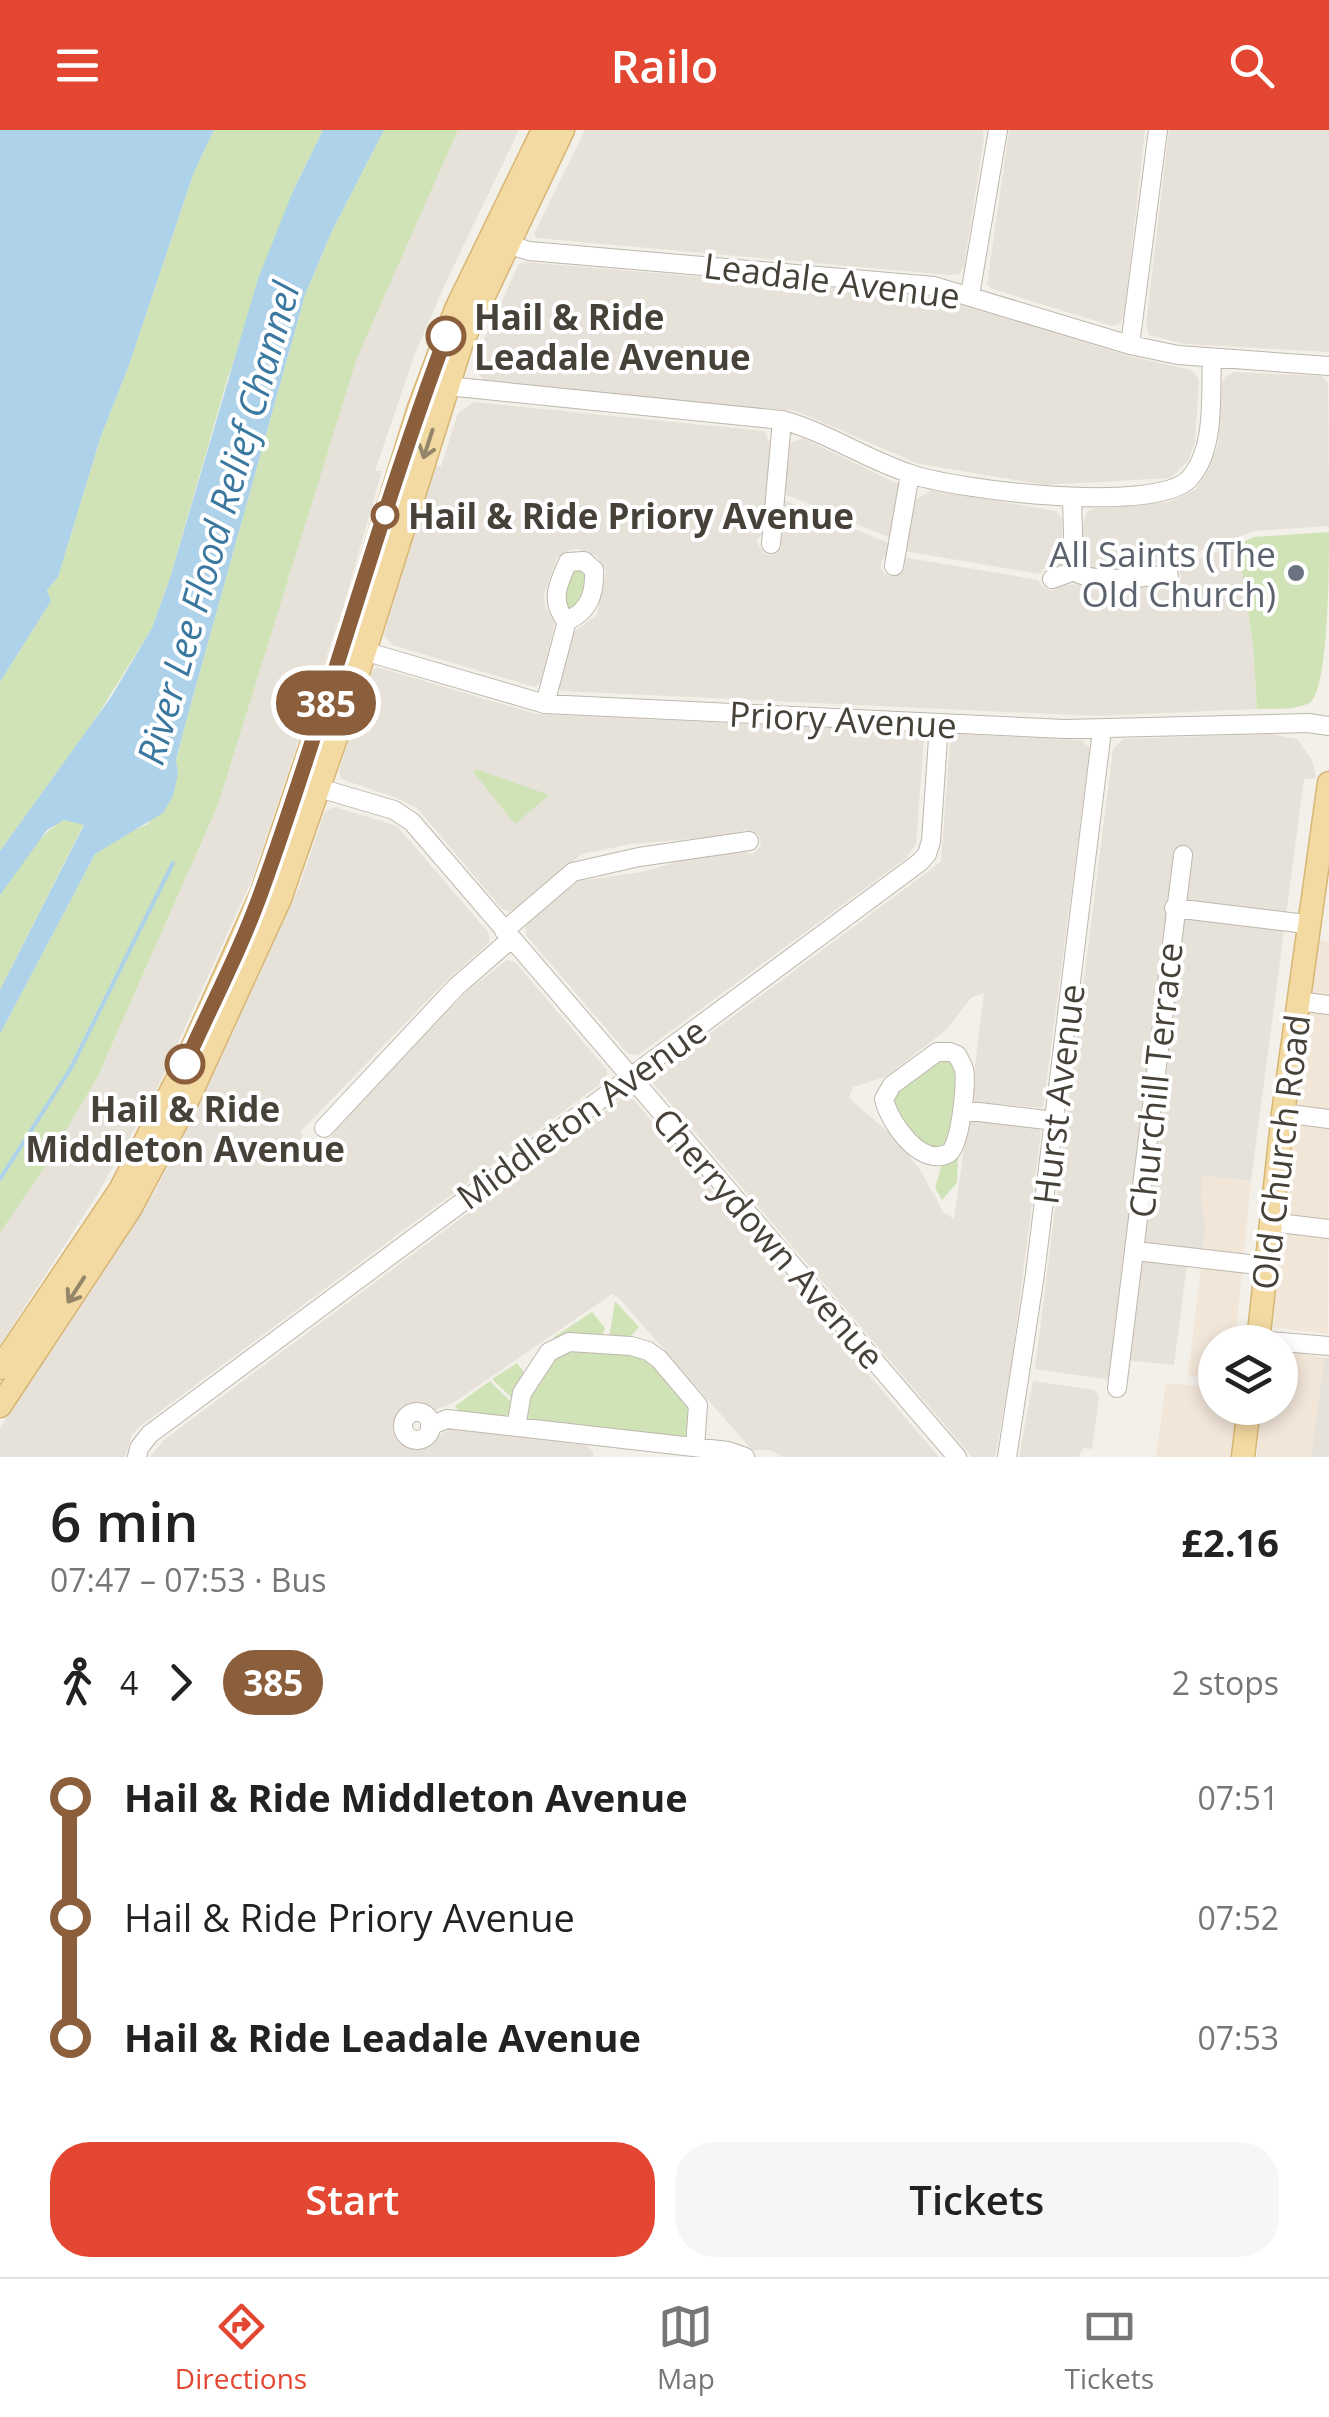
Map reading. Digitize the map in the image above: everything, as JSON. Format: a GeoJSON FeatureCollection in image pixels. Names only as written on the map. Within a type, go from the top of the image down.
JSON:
{"type":"FeatureCollection","features":[{"type":"Feature","properties":{"kind":"main road"},"geometry":{"type":"LineString","coordinates":[[407,477],[447,386],[468,306],[508,244],[538,161],[543,130]]}},
{"type":"Feature","properties":{"kind":"main road"},"geometry":{"type":"LineString","coordinates":[[0,1406],[24,1350],[110,1222],[120,1190],[212,1027],[261,894],[298,817],[407,477],[468,306],[538,161],[563,130]]}},
{"type":"Feature","properties":{"kind":"main road"},"geometry":{"type":"LineString","coordinates":[[342,686],[364,651],[367,608]]}},
{"type":"Feature","properties":{"kind":"main road"},"geometry":{"type":"LineString","coordinates":[[298,817],[320,788],[323,743]]}},
{"type":"Feature","properties":{"kind":"main road","name":"Old Church Road"},"geometry":{"type":"LineString","coordinates":[[1260,1325],[1307,928],[1320,903],[1329,783]]}},
{"type":"Feature","properties":{"kind":"main road"},"geometry":{"type":"LineString","coordinates":[[0,1368],[24,1350]]}},
{"type":"Feature","properties":{"kind":"main road"},"geometry":{"type":"LineString","coordinates":[[1244,1457],[1247,1425]]}},
{"type":"Feature","properties":{"kind":"street"},"geometry":{"type":"LineString","coordinates":[[970,295],[998,130]]}},
{"type":"Feature","properties":{"kind":"street"},"geometry":{"type":"LineString","coordinates":[[1130,345],[1158,130]]}},
{"type":"Feature","properties":{"kind":"street","name":"Leadale Avenue"},"geometry":{"type":"LineString","coordinates":[[508,244],[529,251],[900,282],[970,295],[1130,345],[1212,360],[1329,366]]}},
{"type":"Feature","properties":{"kind":"street"},"geometry":{"type":"LineString","coordinates":[[447,386],[782,420],[910,474],[1048,497],[1072,497],[1160,493],[1182,486],[1191,478],[1206,449],[1212,360]]}},
{"type":"Feature","properties":{"kind":"street"},"geometry":{"type":"LineString","coordinates":[[771,544],[782,420]]}},
{"type":"Feature","properties":{"kind":"street"},"geometry":{"type":"LineString","coordinates":[[894,566],[910,474]]}},
{"type":"Feature","properties":{"kind":"street"},"geometry":{"type":"LineString","coordinates":[[1072,497],[1074,571]]}},
{"type":"Feature","properties":{"kind":"street"},"geometry":{"type":"LineString","coordinates":[[1074,571],[1096,578],[1169,574]]}},
{"type":"Feature","properties":{"kind":"street"},"geometry":{"type":"LineString","coordinates":[[1052,578],[1074,571]]}},
{"type":"Feature","properties":{"kind":"street"},"geometry":{"type":"LineString","coordinates":[[545,704],[566,621]]}},
{"type":"Feature","properties":{"kind":"street","name":"Priory Avenue"},"geometry":{"type":"LineString","coordinates":[[364,651],[545,704],[1102,730],[1308,723],[1329,726]]}},
{"type":"Feature","properties":{"kind":"street","name":"Middleton Avenue"},"geometry":{"type":"LineString","coordinates":[[138,1457],[139,1448],[150,1434],[920,862],[930,841],[939,724]]}},
{"type":"Feature","properties":{"kind":"street","name":"Hurst Avenue"},"geometry":{"type":"LineString","coordinates":[[1007,1457],[1055,1121],[1102,730]]}},
{"type":"Feature","properties":{"kind":"street","name":"Cherrydown Avenue"},"geometry":{"type":"LineString","coordinates":[[320,788],[405,816],[957,1457]]}},
{"type":"Feature","properties":{"kind":"street"},"geometry":{"type":"LineString","coordinates":[[324,1128],[573,872],[749,841]]}},
{"type":"Feature","properties":{"kind":"street","name":"Churchill Terrace"},"geometry":{"type":"LineString","coordinates":[[1117,1388],[1183,855]]}},
{"type":"Feature","properties":{"kind":"street","name":"Churchill Terrace"},"geometry":{"type":"LineString","coordinates":[[1174,908],[1298,923],[1307,928]]}},
{"type":"Feature","properties":{"kind":"street"},"geometry":{"type":"LineString","coordinates":[[1298,1000],[1329,1005]]}},
{"type":"Feature","properties":{"kind":"street"},"geometry":{"type":"LineString","coordinates":[[950,1052],[957,1055],[964,1070],[962,1110],[954,1150],[931,1156],[916,1147],[897,1126],[884,1099],[892,1084],[931,1056],[950,1052]]}},
{"type":"Feature","properties":{"kind":"street"},"geometry":{"type":"LineString","coordinates":[[962,1110],[1055,1121]]}},
{"type":"Feature","properties":{"kind":"street"},"geometry":{"type":"LineString","coordinates":[[1284,1113],[1329,1119]]}},
{"type":"Feature","properties":{"kind":"street"},"geometry":{"type":"LineString","coordinates":[[1270,1222],[1329,1229]]}},
{"type":"Feature","properties":{"kind":"street","name":"Churchill Terrace"},"geometry":{"type":"LineString","coordinates":[[1136,1252],[1266,1266]]}},
{"type":"Feature","properties":{"kind":"street"},"geometry":{"type":"LineString","coordinates":[[516,1426],[522,1392],[549,1352],[570,1342],[631,1346],[660,1359],[698,1405],[695,1447]]}},
{"type":"Feature","properties":{"kind":"street"},"geometry":{"type":"LineString","coordinates":[[1298,1344],[1329,1346]]}},
{"type":"Feature","properties":{"kind":"street"},"geometry":{"type":"LineString","coordinates":[[430,1426],[447,1418],[728,1451],[745,1457]]}},
{"type":"Feature","properties":{"kind":"street"},"geometry":{"type":"LineString","coordinates":[[603,1457],[605,1437]]}},
{"type":"Feature","properties":{"kind":"shaded area"},"geometry":{"type":"Polygon","coordinates":[[[458,130],[519,130],[414,356],[375,471],[382,471],[344,604],[253,877],[156,1091],[97,1195],[0,1345],[0,1233],[98,1076],[218,805],[357,357],[458,130]]]}},
{"type":"Feature","properties":{"kind":"shaded area"},"geometry":{"type":"Polygon","coordinates":[[[585,130],[983,130],[964,267],[959,274],[949,275],[536,238],[534,234],[585,130]]]}},
{"type":"Feature","properties":{"kind":"shaded area"},"geometry":{"type":"Polygon","coordinates":[[[1009,130],[1145,130],[1124,317],[1118,325],[987,285],[1009,130]]]}},
{"type":"Feature","properties":{"kind":"shaded area"},"geometry":{"type":"Polygon","coordinates":[[[1169,130],[1329,130],[1329,352],[1185,344],[1149,335],[1146,324],[1169,130]]]}},
{"type":"Feature","properties":{"kind":"shaded area"},"geometry":{"type":"Polygon","coordinates":[[[519,264],[919,295],[950,301],[1129,356],[1191,370],[1199,379],[1195,442],[1188,461],[1170,478],[1045,485],[919,464],[796,411],[484,380],[477,372],[476,357],[519,264]]]}},
{"type":"Feature","properties":{"kind":"shaded area"},"geometry":{"type":"Polygon","coordinates":[[[1233,372],[1322,376],[1328,383],[1329,526],[1254,531],[1159,567],[1087,567],[1082,527],[1087,512],[1095,508],[1169,502],[1195,490],[1218,445],[1222,384],[1233,372]]]}},
{"type":"Feature","properties":{"kind":"shaded area"},"geometry":{"type":"Polygon","coordinates":[[[474,402],[764,431],[771,445],[764,531],[756,541],[764,554],[771,555],[782,548],[778,533],[781,499],[891,544],[881,567],[884,573],[895,577],[905,569],[902,557],[1038,580],[1042,587],[1052,591],[1061,585],[1157,581],[1172,586],[1181,578],[1179,566],[1238,544],[1253,645],[1257,709],[1095,716],[562,691],[557,687],[572,633],[597,615],[606,571],[597,556],[578,549],[557,558],[544,594],[545,607],[555,623],[541,681],[535,687],[392,645],[384,635],[434,466],[441,466],[458,413],[474,402]]]}},
{"type":"Feature","properties":{"kind":"shaded area"},"geometry":{"type":"Polygon","coordinates":[[[803,438],[898,484],[901,490],[893,539],[782,493],[788,444],[803,438]]]}},
{"type":"Feature","properties":{"kind":"shaded area"},"geometry":{"type":"Polygon","coordinates":[[[932,490],[1056,511],[1062,519],[1062,563],[1059,568],[1046,566],[1040,574],[904,551],[915,500],[932,490]]]}},
{"type":"Feature","properties":{"kind":"shaded area"},"geometry":{"type":"Polygon","coordinates":[[[377,667],[536,714],[919,732],[924,738],[916,844],[905,859],[638,1055],[628,1054],[526,935],[525,922],[579,881],[642,872],[707,853],[738,850],[752,854],[761,846],[759,835],[746,830],[737,835],[631,844],[582,854],[513,911],[502,909],[418,809],[341,779],[339,771],[370,673],[377,667]]]}},
{"type":"Feature","properties":{"kind":"shaded area"},"geometry":{"type":"Polygon","coordinates":[[[959,734],[1081,740],[1090,748],[1043,1108],[974,1102],[971,1098],[984,993],[972,997],[946,1030],[885,1077],[853,1087],[849,1098],[895,1138],[921,1171],[943,1212],[954,1219],[968,1120],[1038,1127],[1041,1132],[1011,1367],[995,1457],[972,1457],[653,1083],[654,1075],[941,862],[950,742],[959,734]]]}},
{"type":"Feature","properties":{"kind":"shaded area"},"geometry":{"type":"Polygon","coordinates":[[[1270,734],[1297,739],[1312,760],[1316,778],[1304,779],[1251,1181],[1203,1176],[1203,1250],[1189,1249],[1174,1365],[1114,1359],[1110,1380],[1035,1369],[1113,749],[1123,739],[1270,734]]]}},
{"type":"Feature","properties":{"kind":"shaded area"},"geometry":{"type":"Polygon","coordinates":[[[335,807],[397,826],[488,932],[490,942],[446,981],[301,1131],[303,1140],[314,1148],[330,1139],[337,1127],[466,992],[507,960],[515,962],[607,1070],[607,1079],[139,1427],[132,1434],[125,1457],[0,1457],[0,1428],[154,1193],[198,1108],[299,887],[325,811],[335,807]]]}},
{"type":"Feature","properties":{"kind":"shaded area"},"geometry":{"type":"Polygon","coordinates":[[[1316,940],[1329,942],[1328,1334],[1298,1330],[1298,1325],[1273,1325],[1285,1179],[1316,940]]]}},
{"type":"Feature","properties":{"kind":"shaded area"},"geometry":{"type":"Polygon","coordinates":[[[621,1099],[633,1099],[939,1457],[783,1457],[771,1450],[752,1450],[612,1294],[453,1403],[435,1410],[410,1407],[403,1410],[395,1425],[396,1433],[407,1445],[424,1445],[450,1429],[585,1445],[593,1451],[593,1457],[150,1457],[164,1440],[621,1099]]]}},
{"type":"Feature","properties":{"kind":"shaded area"},"geometry":{"type":"Polygon","coordinates":[[[1202,1176],[1251,1181],[1237,1325],[1198,1325],[1198,1377],[1188,1376],[1206,1228],[1202,1176]]]}},
{"type":"Feature","properties":{"kind":"shaded area"},"geometry":{"type":"Polygon","coordinates":[[[1298,1353],[1324,1358],[1311,1457],[1257,1457],[1260,1425],[1298,1425],[1298,1353]]]}},
{"type":"Feature","properties":{"kind":"shaded area"},"geometry":{"type":"Polygon","coordinates":[[[1324,1358],[1329,1358],[1329,1457],[1311,1457],[1324,1358]]]}},
{"type":"Feature","properties":{"kind":"shaded area"},"geometry":{"type":"Polygon","coordinates":[[[1033,1381],[1095,1390],[1099,1398],[1092,1449],[1084,1448],[1078,1457],[1019,1457],[1033,1381]]]}},
{"type":"Feature","properties":{"kind":"shaded area"},"geometry":{"type":"Polygon","coordinates":[[[1166,1383],[1198,1386],[1198,1425],[1238,1425],[1235,1457],[1156,1457],[1166,1383]]]}},
{"type":"Feature","properties":{"kind":"green space"},"geometry":{"type":"Polygon","coordinates":[[[214,130],[323,130],[293,191],[227,380],[152,628],[94,721],[0,851],[0,682],[51,601],[47,590],[58,577],[101,436],[194,172],[214,130]]]}},
{"type":"Feature","properties":{"kind":"green space"},"geometry":{"type":"Polygon","coordinates":[[[384,130],[458,130],[357,358],[218,805],[98,1076],[0,1233],[0,1034],[95,854],[148,824],[178,774],[176,761],[187,718],[305,295],[332,231],[384,130]]]}},
{"type":"Feature","properties":{"kind":"green space"},"geometry":{"type":"Polygon","coordinates":[[[1329,532],[1327,623],[1317,691],[1305,705],[1257,709],[1253,645],[1238,544],[1254,537],[1329,532]]]}},
{"type":"Feature","properties":{"kind":"green space"},"geometry":{"type":"Polygon","coordinates":[[[573,567],[588,571],[585,601],[566,614],[562,591],[573,567]]]}},
{"type":"Feature","properties":{"kind":"green space"},"geometry":{"type":"Polygon","coordinates":[[[476,769],[549,795],[515,824],[474,773],[476,769]]]}},
{"type":"Feature","properties":{"kind":"green space"},"geometry":{"type":"Polygon","coordinates":[[[64,820],[84,824],[0,990],[3,889],[27,854],[64,820]]]}},
{"type":"Feature","properties":{"kind":"green space"},"geometry":{"type":"Polygon","coordinates":[[[941,1060],[954,1061],[961,1072],[951,1140],[942,1150],[909,1131],[893,1096],[941,1060]]]}},
{"type":"Feature","properties":{"kind":"green space"},"geometry":{"type":"Polygon","coordinates":[[[958,1155],[957,1183],[942,1200],[935,1188],[943,1160],[958,1155]]]}},
{"type":"Feature","properties":{"kind":"green space"},"geometry":{"type":"Polygon","coordinates":[[[615,1301],[639,1327],[628,1339],[609,1339],[615,1301]]]}},
{"type":"Feature","properties":{"kind":"green space"},"geometry":{"type":"Polygon","coordinates":[[[592,1312],[605,1328],[602,1338],[558,1342],[554,1337],[592,1312]]]}},
{"type":"Feature","properties":{"kind":"green space"},"geometry":{"type":"Polygon","coordinates":[[[568,1349],[624,1350],[649,1359],[692,1407],[687,1434],[682,1439],[530,1421],[524,1408],[546,1364],[568,1349]]]}},
{"type":"Feature","properties":{"kind":"green space"},"geometry":{"type":"Polygon","coordinates":[[[517,1363],[526,1375],[514,1400],[492,1379],[517,1363]]]}},
{"type":"Feature","properties":{"kind":"green space"},"geometry":{"type":"Polygon","coordinates":[[[490,1381],[513,1404],[511,1413],[500,1419],[463,1416],[455,1406],[490,1381]]]}},
{"type":"Feature","properties":{"kind":"water"},"geometry":{"type":"Polygon","coordinates":[[[0,130],[214,130],[194,172],[101,436],[58,577],[47,590],[51,601],[0,682],[0,130]]]}},
{"type":"Feature","properties":{"kind":"water","name":"River Lee Flood Relief Channel"},"geometry":{"type":"Polygon","coordinates":[[[323,130],[384,130],[332,231],[305,295],[187,718],[176,760],[178,774],[173,796],[163,813],[95,854],[0,1034],[0,990],[84,825],[64,820],[47,830],[0,895],[0,851],[111,697],[152,628],[258,279],[293,191],[323,130]]]}},
{"type":"Feature","properties":{"kind":"waterway"},"geometry":{"type":"LineString","coordinates":[[0,1179],[71,1068],[173,863]]}},
{"type":"Feature","properties":{"kind":"bus line","name":"385"},"geometry":{"type":"LineString","coordinates":[[185,1064],[261,894],[344,648],[409,438],[446,336]]}},
{"type":"Feature","properties":{"kind":"place","name":"Hail & Ride Leadale Avenue"},"geometry":{"type":"Point","coordinates":[446,336]}},
{"type":"Feature","properties":{"kind":"place","name":"Hail & Ride Priory Avenue"},"geometry":{"type":"Point","coordinates":[385,515]}},
{"type":"Feature","properties":{"kind":"place","name":"All Saints (The Old Church)"},"geometry":{"type":"Point","coordinates":[1296,573]}},
{"type":"Feature","properties":{"kind":"place","name":"Hail & Ride Middleton Avenue"},"geometry":{"type":"Point","coordinates":[185,1064]}}]}
